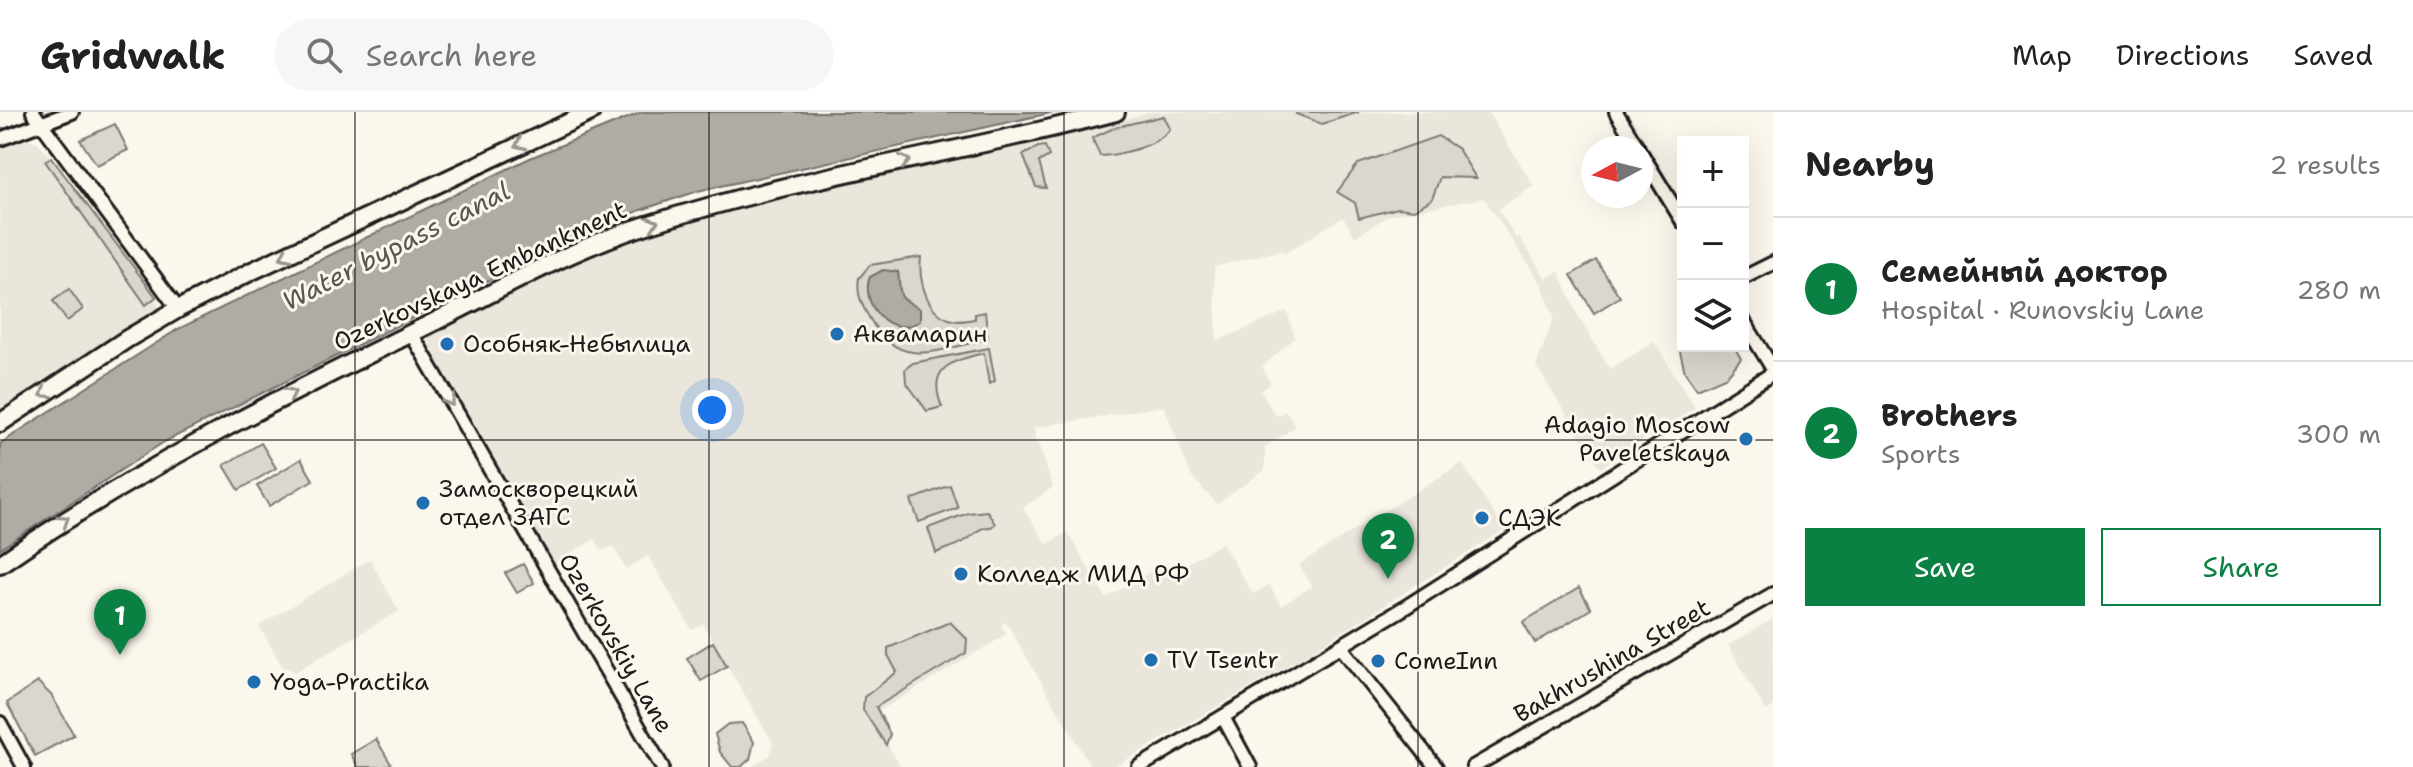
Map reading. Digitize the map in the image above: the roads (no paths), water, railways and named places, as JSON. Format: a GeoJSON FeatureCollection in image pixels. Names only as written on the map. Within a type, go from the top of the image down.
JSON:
{"type":"FeatureCollection","features":[{"type":"Feature","properties":{"kind":"street"},"geometry":{"type":"LineString","coordinates":[[33,112],[178,309]]}},
{"type":"Feature","properties":{"kind":"street"},"geometry":{"type":"LineString","coordinates":[[0,139],[72,112]]}},
{"type":"Feature","properties":{"kind":"street"},"geometry":{"type":"LineString","coordinates":[[0,423],[178,309],[252,271],[591,112]]}},
{"type":"Feature","properties":{"kind":"street","name":"Ozerkovskaya Embankment"},"geometry":{"type":"LineString","coordinates":[[0,564],[127,481],[239,419],[612,238],[670,217],[736,199],[1116,112]]}},
{"type":"Feature","properties":{"kind":"street"},"geometry":{"type":"LineString","coordinates":[[1616,112],[1631,136]]}},
{"type":"Feature","properties":{"kind":"street"},"geometry":{"type":"LineString","coordinates":[[1653,173],[1677,212]]}},
{"type":"Feature","properties":{"kind":"street"},"geometry":{"type":"LineString","coordinates":[[1749,275],[1773,263]]}},
{"type":"Feature","properties":{"kind":"street"},"geometry":{"type":"LineString","coordinates":[[1139,767],[1341,647],[1773,371],[1749,330]]}},
{"type":"Feature","properties":{"kind":"street","name":"Ozerkovskiy Lane"},"geometry":{"type":"LineString","coordinates":[[411,333],[662,767]]}},
{"type":"Feature","properties":{"kind":"street","name":"Bakhrushina Street"},"geometry":{"type":"LineString","coordinates":[[1473,767],[1773,594]]}},
{"type":"Feature","properties":{"kind":"street"},"geometry":{"type":"LineString","coordinates":[[1341,647],[1436,767]]}},
{"type":"Feature","properties":{"kind":"street"},"geometry":{"type":"LineString","coordinates":[[1223,717],[1250,767]]}},
{"type":"Feature","properties":{"kind":"street"},"geometry":{"type":"LineString","coordinates":[[0,723],[24,767]]}},
{"type":"Feature","properties":{"kind":"water","name":"Water bypass canal"},"geometry":{"type":"Polygon","coordinates":[[[642,112],[1055,112],[698,191],[581,234],[164,442],[0,549],[0,444],[16,433],[178,329],[530,158],[642,112]]]}},
{"type":"Feature","properties":{"kind":"water"},"geometry":{"type":"Polygon","coordinates":[[[883,270],[898,272],[901,295],[920,309],[920,321],[909,326],[898,326],[889,323],[873,308],[869,298],[870,277],[883,270]]]}},
{"type":"Feature","properties":{"kind":"place","name":"Аквамарин"},"geometry":{"type":"Point","coordinates":[837,334]}},
{"type":"Feature","properties":{"kind":"place","name":"Особняк-Небылица"},"geometry":{"type":"Point","coordinates":[447,344]}},
{"type":"Feature","properties":{"kind":"place","name":"Adagio Moscow Paveletskaya"},"geometry":{"type":"Point","coordinates":[1746,439]}},
{"type":"Feature","properties":{"kind":"place","name":"Замоскворецкий отдел ЗАГС"},"geometry":{"type":"Point","coordinates":[423,503]}},
{"type":"Feature","properties":{"kind":"place","name":"СДЭК"},"geometry":{"type":"Point","coordinates":[1482,518]}},
{"type":"Feature","properties":{"kind":"place","name":"Колледж МИД РФ"},"geometry":{"type":"Point","coordinates":[961,574]}},
{"type":"Feature","properties":{"kind":"place","name":"Brothers"},"geometry":{"type":"Point","coordinates":[1388,579]}},
{"type":"Feature","properties":{"kind":"place","name":"Семейный доктор"},"geometry":{"type":"Point","coordinates":[120,655]}},
{"type":"Feature","properties":{"kind":"place","name":"TV Tsentr"},"geometry":{"type":"Point","coordinates":[1151,660]}},
{"type":"Feature","properties":{"kind":"place","name":"ComeInn"},"geometry":{"type":"Point","coordinates":[1378,661]}},
{"type":"Feature","properties":{"kind":"place","name":"Yoga-Practika"},"geometry":{"type":"Point","coordinates":[254,682]}}]}
